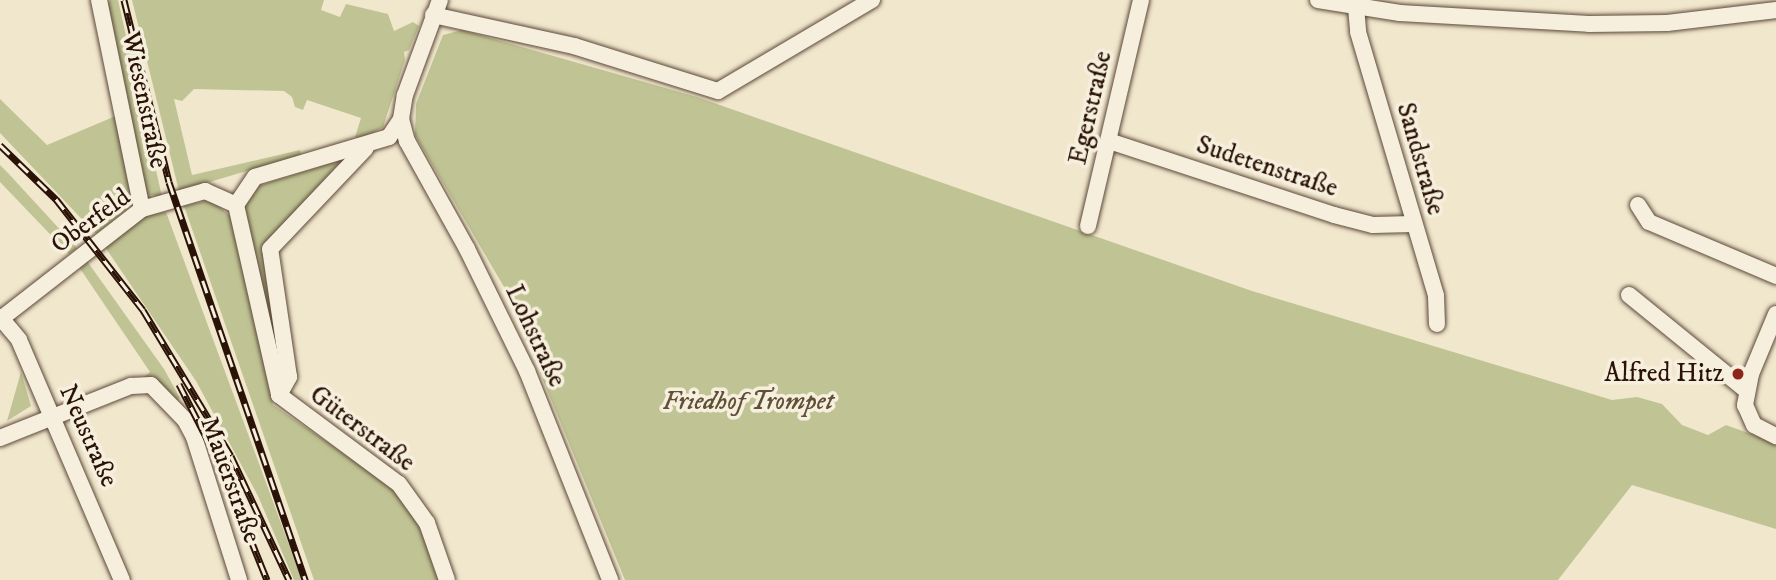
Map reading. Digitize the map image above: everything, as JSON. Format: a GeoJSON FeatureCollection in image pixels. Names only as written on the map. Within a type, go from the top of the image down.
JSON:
{"type":"FeatureCollection","features":[{"type":"Feature","properties":{"kind":"street","name":"Wiesenstraße"},"geometry":{"type":"LineString","coordinates":[[99,0],[142,209]]}},
{"type":"Feature","properties":{"kind":"street"},"geometry":{"type":"LineString","coordinates":[[236,205],[255,177],[368,146],[389,136],[401,119],[437,8],[574,46],[718,91],[872,0]]}},
{"type":"Feature","properties":{"kind":"street","name":"Egerstraße"},"geometry":{"type":"LineString","coordinates":[[1088,226],[1141,0]]}},
{"type":"Feature","properties":{"kind":"street"},"geometry":{"type":"LineString","coordinates":[[1318,0],[1356,7],[1589,24],[1667,23],[1776,10]]}},
{"type":"Feature","properties":{"kind":"street","name":"Sandstraße"},"geometry":{"type":"LineString","coordinates":[[1356,7],[1358,32],[1436,296],[1437,324]]}},
{"type":"Feature","properties":{"kind":"street","name":"Lohstraße"},"geometry":{"type":"LineString","coordinates":[[401,119],[407,141],[467,248],[527,371],[610,580]]}},
{"type":"Feature","properties":{"kind":"street","name":"Sudetenstraße"},"geometry":{"type":"LineString","coordinates":[[1109,141],[1335,215],[1373,225],[1413,223]]}},
{"type":"Feature","properties":{"kind":"street","name":"Güterstraße"},"geometry":{"type":"LineString","coordinates":[[279,395],[289,377],[272,260],[273,243],[368,146]]}},
{"type":"Feature","properties":{"kind":"street","name":"Oberfeld"},"geometry":{"type":"LineString","coordinates":[[1,318],[142,209],[205,191],[236,205]]}},
{"type":"Feature","properties":{"kind":"street","name":"Güterstraße"},"geometry":{"type":"LineString","coordinates":[[236,205],[279,395],[399,484],[427,523],[447,580]]}},
{"type":"Feature","properties":{"kind":"street"},"geometry":{"type":"LineString","coordinates":[[1638,205],[1648,222],[1776,276]]}},
{"type":"Feature","properties":{"kind":"street"},"geometry":{"type":"LineString","coordinates":[[1629,295],[1746,390]]}},
{"type":"Feature","properties":{"kind":"street"},"geometry":{"type":"LineString","coordinates":[[1776,314],[1746,390],[1746,411],[1754,425],[1776,436]]}},
{"type":"Feature","properties":{"kind":"street","name":"Neustraße"},"geometry":{"type":"LineString","coordinates":[[1,318],[19,340],[122,580]]}},
{"type":"Feature","properties":{"kind":"street","name":"Mauerstraße"},"geometry":{"type":"LineString","coordinates":[[0,438],[52,414],[131,386],[144,384],[158,390],[194,437],[239,580]]}},
{"type":"Feature","properties":{"kind":"green space"},"geometry":{"type":"Polygon","coordinates":[[[110,0],[118,0],[162,197],[146,194],[106,10],[110,0]]]}},
{"type":"Feature","properties":{"kind":"green space"},"geometry":{"type":"Polygon","coordinates":[[[132,0],[324,0],[321,10],[340,17],[346,4],[388,14],[394,31],[413,22],[419,26],[409,50],[404,52],[405,60],[383,127],[361,139],[355,137],[361,118],[307,100],[303,110],[295,107],[292,97],[284,91],[194,89],[182,101],[174,99],[192,175],[300,150],[301,155],[179,191],[132,0]]]}},
{"type":"Feature","properties":{"kind":"green space","name":"Friedhof Trompet"},"geometry":{"type":"Polygon","coordinates":[[[462,30],[697,97],[1252,291],[1612,400],[1637,397],[1662,404],[1682,425],[1708,435],[1726,425],[1776,443],[1776,529],[1632,485],[1558,580],[625,580],[507,292],[415,135],[416,104],[443,35],[462,30]]]}},
{"type":"Feature","properties":{"kind":"green space"},"geometry":{"type":"Polygon","coordinates":[[[0,99],[47,145],[118,115],[134,196],[129,208],[96,234],[0,133],[0,99]]]}},
{"type":"Feature","properties":{"kind":"green space"},"geometry":{"type":"Polygon","coordinates":[[[342,160],[268,241],[284,383],[243,203],[258,186],[342,160]]]}},
{"type":"Feature","properties":{"kind":"green space"},"geometry":{"type":"Polygon","coordinates":[[[0,165],[77,248],[69,254],[0,182],[0,165]]]}},
{"type":"Feature","properties":{"kind":"green space"},"geometry":{"type":"Polygon","coordinates":[[[205,201],[215,203],[230,216],[273,405],[391,486],[411,511],[431,551],[438,580],[314,580],[184,206],[205,201]]]}},
{"type":"Feature","properties":{"kind":"green space"},"geometry":{"type":"Polygon","coordinates":[[[166,212],[302,580],[294,580],[258,496],[196,381],[105,247],[146,216],[166,212]]]}},
{"type":"Feature","properties":{"kind":"green space"},"geometry":{"type":"Polygon","coordinates":[[[87,261],[164,369],[180,398],[176,402],[144,377],[150,372],[79,267],[87,261]]]}},
{"type":"Feature","properties":{"kind":"green space"},"geometry":{"type":"Polygon","coordinates":[[[21,372],[31,406],[7,421],[21,372]]]}},
{"type":"Feature","properties":{"kind":"railway"},"geometry":{"type":"LineString","coordinates":[[124,0],[169,182],[305,580]]}},
{"type":"Feature","properties":{"kind":"railway"},"geometry":{"type":"LineString","coordinates":[[0,145],[56,199],[143,310],[231,456],[289,580]]}},
{"type":"Feature","properties":{"kind":"railway"},"geometry":{"type":"LineString","coordinates":[[179,384],[221,466],[267,580]]}},
{"type":"Feature","properties":{"kind":"place","name":"Alfred Hitz"},"geometry":{"type":"Point","coordinates":[1738,374]}}]}
